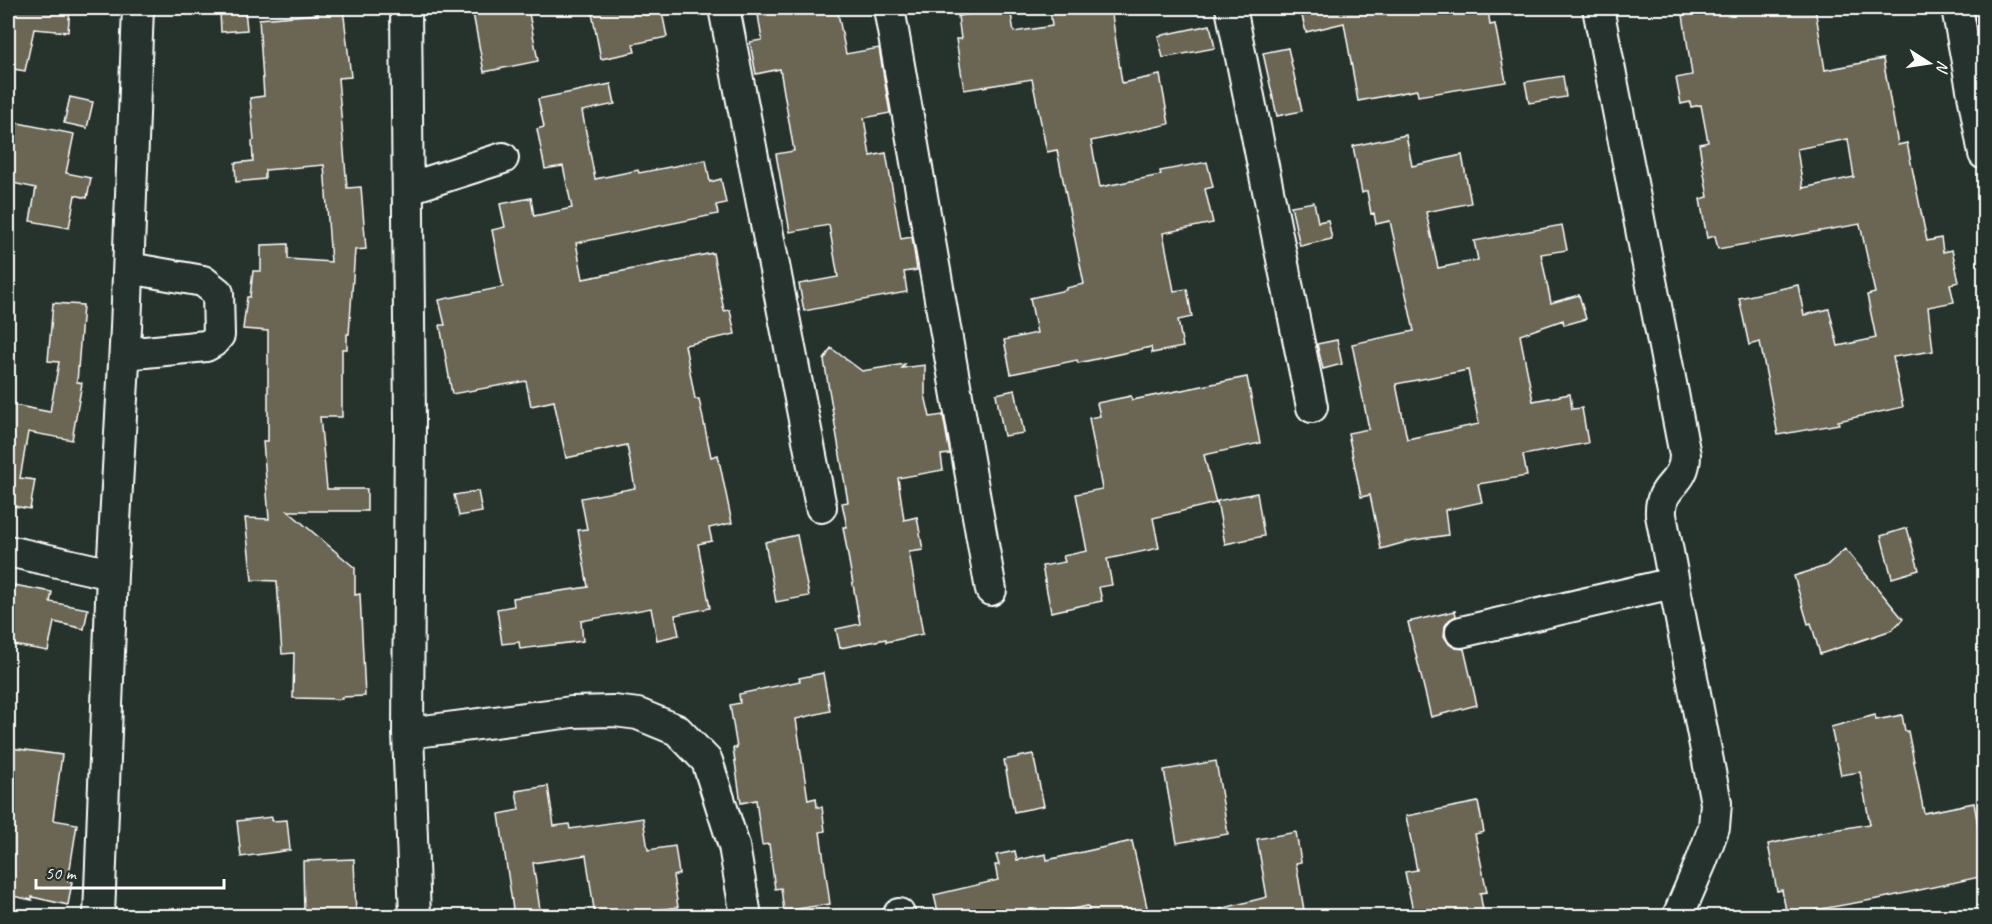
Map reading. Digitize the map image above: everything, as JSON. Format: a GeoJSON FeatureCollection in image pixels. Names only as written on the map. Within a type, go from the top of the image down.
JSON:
{"type":"FeatureCollection","features":[{"type":"Feature","properties":{"kind":"street"},"geometry":{"type":"LineString","coordinates":[[99,916],[112,574],[129,268],[138,8]]}},
{"type":"Feature","properties":{"kind":"street"},"geometry":{"type":"LineString","coordinates":[[406,8],[410,421],[408,733],[415,916]]}},
{"type":"Feature","properties":{"kind":"street"},"geometry":{"type":"LineString","coordinates":[[724,8],[820,507]]}},
{"type":"Feature","properties":{"kind":"street"},"geometry":{"type":"LineString","coordinates":[[889,8],[991,590]]}},
{"type":"Feature","properties":{"kind":"street"},"geometry":{"type":"LineString","coordinates":[[1231,8],[1312,407]]}},
{"type":"Feature","properties":{"kind":"street"},"geometry":{"type":"LineString","coordinates":[[1598,8],[1685,455],[1685,466],[1681,475],[1668,489],[1660,506],[1716,803],[1714,827],[1678,916]]}},
{"type":"Feature","properties":{"kind":"street"},"geometry":{"type":"LineString","coordinates":[[1957,8],[1984,154]]}},
{"type":"Feature","properties":{"kind":"street"},"geometry":{"type":"LineString","coordinates":[[409,188],[503,158]]}},
{"type":"Feature","properties":{"kind":"street"},"geometry":{"type":"LineString","coordinates":[[125,354],[206,346],[219,336],[218,292],[211,286],[203,281],[129,268]]}},
{"type":"Feature","properties":{"kind":"street"},"geometry":{"type":"LineString","coordinates":[[8,551],[112,574]]}},
{"type":"Feature","properties":{"kind":"street"},"geometry":{"type":"LineString","coordinates":[[1461,632],[1673,583]]}},
{"type":"Feature","properties":{"kind":"street"},"geometry":{"type":"LineString","coordinates":[[408,733],[572,712],[614,711],[638,714],[677,730],[707,760],[734,846],[746,916]]}},
{"type":"Feature","properties":{"kind":"building"},"geometry":{"type":"Polygon","coordinates":[[[9,8],[70,8],[68,32],[34,29],[25,71],[8,68],[9,8]]]}},
{"type":"Feature","properties":{"kind":"building"},"geometry":{"type":"Polygon","coordinates":[[[318,8],[343,8],[351,77],[338,78],[347,188],[361,187],[366,249],[355,250],[349,334],[347,334],[347,349],[342,349],[342,417],[320,417],[327,489],[367,489],[367,511],[288,511],[355,568],[355,595],[360,594],[365,696],[342,697],[342,699],[293,698],[294,653],[282,654],[277,581],[252,580],[245,518],[269,519],[263,441],[268,441],[268,331],[243,329],[253,271],[261,271],[261,245],[288,244],[288,259],[331,262],[324,165],[265,170],[265,179],[236,182],[235,163],[253,161],[252,141],[254,140],[250,98],[264,96],[259,19],[318,14],[318,8]]]}},
{"type":"Feature","properties":{"kind":"building"},"geometry":{"type":"Polygon","coordinates":[[[472,8],[528,8],[538,61],[484,72],[472,8]]]}},
{"type":"Feature","properties":{"kind":"building"},"geometry":{"type":"Polygon","coordinates":[[[591,8],[643,8],[645,15],[662,12],[667,37],[633,44],[635,52],[601,59],[591,8]]]}},
{"type":"Feature","properties":{"kind":"building"},"geometry":{"type":"Polygon","coordinates":[[[757,8],[837,8],[846,54],[879,48],[890,113],[864,118],[870,156],[886,153],[901,239],[912,237],[917,270],[904,272],[907,292],[804,311],[799,284],[838,277],[829,225],[790,232],[776,154],[794,151],[780,69],[756,74],[750,42],[762,40],[757,8]]]}},
{"type":"Feature","properties":{"kind":"building"},"geometry":{"type":"Polygon","coordinates":[[[1010,8],[1014,32],[1052,26],[1050,8],[1111,8],[1122,83],[1160,75],[1169,124],[1091,141],[1100,187],[1161,175],[1160,171],[1207,162],[1213,187],[1205,189],[1213,223],[1163,233],[1174,291],[1187,289],[1192,317],[1178,320],[1183,347],[1152,353],[1151,347],[1078,363],[1077,360],[1011,374],[1004,340],[1037,333],[1030,298],[1084,284],[1057,150],[1047,152],[1032,79],[964,90],[956,39],[961,39],[958,16],[1010,8]]]}},
{"type":"Feature","properties":{"kind":"building"},"geometry":{"type":"Polygon","coordinates":[[[1300,8],[1488,8],[1490,25],[1495,24],[1506,82],[1418,96],[1417,90],[1358,101],[1344,23],[1306,32],[1300,8]]]}},
{"type":"Feature","properties":{"kind":"building"},"geometry":{"type":"Polygon","coordinates":[[[1682,8],[1815,8],[1825,70],[1883,59],[1898,145],[1907,143],[1927,241],[1941,238],[1943,252],[1952,250],[1959,282],[1950,284],[1954,302],[1928,307],[1933,351],[1893,357],[1903,407],[1838,421],[1839,424],[1778,435],[1760,342],[1749,345],[1739,298],[1798,285],[1804,315],[1829,309],[1838,346],[1876,338],[1867,295],[1875,293],[1860,224],[1718,249],[1715,236],[1707,238],[1700,199],[1708,197],[1699,144],[1708,142],[1701,105],[1691,107],[1690,102],[1681,104],[1676,78],[1692,75],[1682,8]],[[1848,139],[1797,149],[1803,188],[1854,177],[1848,139]]]}},
{"type":"Feature","properties":{"kind":"building"},"geometry":{"type":"Polygon","coordinates":[[[245,9],[247,30],[221,32],[220,12],[245,9]]]}},
{"type":"Feature","properties":{"kind":"building"},"geometry":{"type":"Polygon","coordinates":[[[1210,25],[1215,48],[1163,58],[1158,36],[1210,25]]]}},
{"type":"Feature","properties":{"kind":"building"},"geometry":{"type":"Polygon","coordinates":[[[1288,48],[1302,111],[1277,116],[1263,53],[1288,48]]]}},
{"type":"Feature","properties":{"kind":"building"},"geometry":{"type":"Polygon","coordinates":[[[1563,76],[1566,97],[1529,103],[1525,82],[1563,76]]]}},
{"type":"Feature","properties":{"kind":"building"},"geometry":{"type":"Polygon","coordinates":[[[611,84],[615,104],[582,111],[595,179],[706,160],[710,182],[721,179],[726,203],[716,205],[718,214],[576,243],[583,279],[713,253],[724,311],[730,310],[735,334],[685,345],[695,399],[699,399],[711,457],[718,455],[732,523],[709,528],[712,541],[698,544],[710,608],[675,615],[679,635],[657,640],[651,608],[581,621],[583,641],[520,649],[519,642],[502,644],[497,609],[514,606],[513,598],[588,587],[578,530],[587,529],[581,498],[635,488],[627,445],[566,458],[554,401],[531,406],[526,381],[452,394],[440,325],[445,325],[439,300],[503,287],[492,230],[505,227],[500,204],[531,198],[534,216],[572,208],[563,166],[545,169],[537,129],[544,127],[538,99],[611,84]]]}},
{"type":"Feature","properties":{"kind":"building"},"geometry":{"type":"Polygon","coordinates":[[[70,97],[93,102],[87,128],[64,123],[70,97]]]}},
{"type":"Feature","properties":{"kind":"building"},"geometry":{"type":"Polygon","coordinates":[[[8,121],[74,134],[66,173],[91,178],[87,198],[75,195],[69,228],[30,221],[36,188],[8,182],[8,121]]]}},
{"type":"Feature","properties":{"kind":"building"},"geometry":{"type":"Polygon","coordinates":[[[1406,135],[1412,166],[1462,155],[1471,203],[1426,212],[1438,268],[1478,260],[1474,241],[1562,225],[1567,250],[1541,254],[1551,303],[1579,295],[1586,319],[1564,325],[1563,320],[1520,335],[1533,401],[1570,394],[1572,409],[1582,408],[1588,443],[1523,455],[1527,476],[1478,484],[1482,502],[1445,510],[1448,535],[1413,540],[1381,549],[1370,495],[1361,497],[1348,433],[1369,429],[1352,344],[1414,331],[1390,221],[1376,224],[1374,213],[1371,214],[1367,191],[1362,193],[1353,146],[1406,135]],[[1468,370],[1396,384],[1407,439],[1479,424],[1468,370]]]}},
{"type":"Feature","properties":{"kind":"building"},"geometry":{"type":"Polygon","coordinates":[[[1314,202],[1318,222],[1328,220],[1332,239],[1300,246],[1291,206],[1314,202]]]}},
{"type":"Feature","properties":{"kind":"building"},"geometry":{"type":"Polygon","coordinates":[[[53,303],[83,305],[77,382],[82,383],[72,440],[28,432],[20,478],[35,480],[30,509],[8,505],[8,404],[50,412],[59,362],[48,361],[53,303]]]}},
{"type":"Feature","properties":{"kind":"building"},"geometry":{"type":"Polygon","coordinates":[[[1337,340],[1342,364],[1323,369],[1317,344],[1337,340]]]}},
{"type":"Feature","properties":{"kind":"building"},"geometry":{"type":"Polygon","coordinates":[[[831,348],[862,371],[905,364],[902,368],[925,365],[925,395],[930,417],[943,415],[950,454],[941,455],[943,470],[898,478],[904,520],[917,517],[923,550],[909,552],[923,634],[840,648],[836,629],[860,624],[843,527],[847,527],[842,503],[848,502],[824,360],[831,348]]]}},
{"type":"Feature","properties":{"kind":"building"},"geometry":{"type":"Polygon","coordinates":[[[1247,377],[1260,443],[1204,455],[1216,503],[1153,518],[1159,548],[1107,559],[1112,585],[1099,587],[1102,601],[1051,612],[1042,566],[1065,562],[1063,556],[1087,551],[1076,494],[1102,489],[1089,418],[1100,416],[1097,403],[1131,396],[1132,400],[1247,377]]]}},
{"type":"Feature","properties":{"kind":"building"},"geometry":{"type":"Polygon","coordinates":[[[1015,390],[1024,433],[1004,436],[996,394],[1015,390]]]}},
{"type":"Feature","properties":{"kind":"building"},"geometry":{"type":"Polygon","coordinates":[[[478,491],[482,512],[459,516],[454,495],[478,491]]]}},
{"type":"Feature","properties":{"kind":"building"},"geometry":{"type":"Polygon","coordinates":[[[1257,493],[1264,536],[1225,544],[1217,501],[1257,493]]]}},
{"type":"Feature","properties":{"kind":"building"},"geometry":{"type":"Polygon","coordinates":[[[1907,528],[1919,570],[1892,578],[1881,536],[1907,528]]]}},
{"type":"Feature","properties":{"kind":"building"},"geometry":{"type":"Polygon","coordinates":[[[797,535],[809,596],[776,602],[765,542],[797,535]]]}},
{"type":"Feature","properties":{"kind":"building"},"geometry":{"type":"Polygon","coordinates":[[[1845,549],[1903,619],[1892,630],[1820,654],[1811,623],[1808,624],[1794,576],[1826,566],[1845,549]]]}},
{"type":"Feature","properties":{"kind":"building"},"geometry":{"type":"Polygon","coordinates":[[[14,585],[52,592],[50,602],[88,609],[84,629],[54,622],[48,651],[8,644],[8,614],[14,585]]]}},
{"type":"Feature","properties":{"kind":"building"},"geometry":{"type":"Polygon","coordinates":[[[1455,611],[1456,616],[1445,626],[1444,636],[1455,648],[1464,649],[1477,705],[1431,717],[1408,622],[1455,611]]]}},
{"type":"Feature","properties":{"kind":"building"},"geometry":{"type":"Polygon","coordinates":[[[823,673],[830,711],[796,719],[808,800],[816,798],[817,807],[822,807],[825,831],[820,832],[830,904],[784,911],[781,888],[775,889],[769,844],[762,845],[756,800],[741,803],[733,748],[737,748],[730,705],[740,703],[739,694],[800,681],[799,678],[823,673]]]}},
{"type":"Feature","properties":{"kind":"building"},"geometry":{"type":"Polygon","coordinates":[[[1875,715],[1876,720],[1902,715],[1905,731],[1908,731],[1924,813],[1974,803],[1984,857],[1984,876],[1815,910],[1816,916],[1787,916],[1782,890],[1777,891],[1768,844],[1870,824],[1860,772],[1841,775],[1831,727],[1875,715]]]}},
{"type":"Feature","properties":{"kind":"building"},"geometry":{"type":"Polygon","coordinates":[[[11,748],[62,755],[53,820],[77,824],[68,881],[72,882],[68,905],[32,897],[32,900],[8,895],[8,770],[11,748]]]}},
{"type":"Feature","properties":{"kind":"building"},"geometry":{"type":"Polygon","coordinates":[[[1033,754],[1044,806],[1014,812],[1004,760],[1033,754]]]}},
{"type":"Feature","properties":{"kind":"building"},"geometry":{"type":"Polygon","coordinates":[[[1216,761],[1228,834],[1177,843],[1164,770],[1216,761]]]}},
{"type":"Feature","properties":{"kind":"building"},"geometry":{"type":"Polygon","coordinates":[[[548,786],[554,826],[569,824],[570,829],[643,818],[648,850],[675,846],[679,874],[673,876],[678,907],[617,916],[595,916],[586,855],[533,863],[541,916],[514,916],[499,814],[519,810],[516,791],[548,786]]]}},
{"type":"Feature","properties":{"kind":"building"},"geometry":{"type":"Polygon","coordinates":[[[1478,802],[1484,832],[1475,834],[1487,892],[1480,893],[1484,916],[1414,916],[1405,872],[1417,870],[1406,816],[1478,802]]]}},
{"type":"Feature","properties":{"kind":"building"},"geometry":{"type":"Polygon","coordinates":[[[272,817],[272,821],[287,820],[290,850],[241,857],[237,821],[272,817]]]}},
{"type":"Feature","properties":{"kind":"building"},"geometry":{"type":"Polygon","coordinates":[[[1296,832],[1301,862],[1296,863],[1305,916],[1221,916],[1220,909],[1267,897],[1257,839],[1296,832]]]}},
{"type":"Feature","properties":{"kind":"building"},"geometry":{"type":"Polygon","coordinates":[[[1132,841],[1149,916],[1090,916],[1088,906],[1036,916],[939,916],[934,895],[998,880],[995,865],[999,865],[996,855],[1015,851],[1017,860],[1046,854],[1047,860],[1132,841]]]}},
{"type":"Feature","properties":{"kind":"building"},"geometry":{"type":"Polygon","coordinates":[[[354,859],[356,916],[304,916],[303,861],[354,859]]]}}]}
